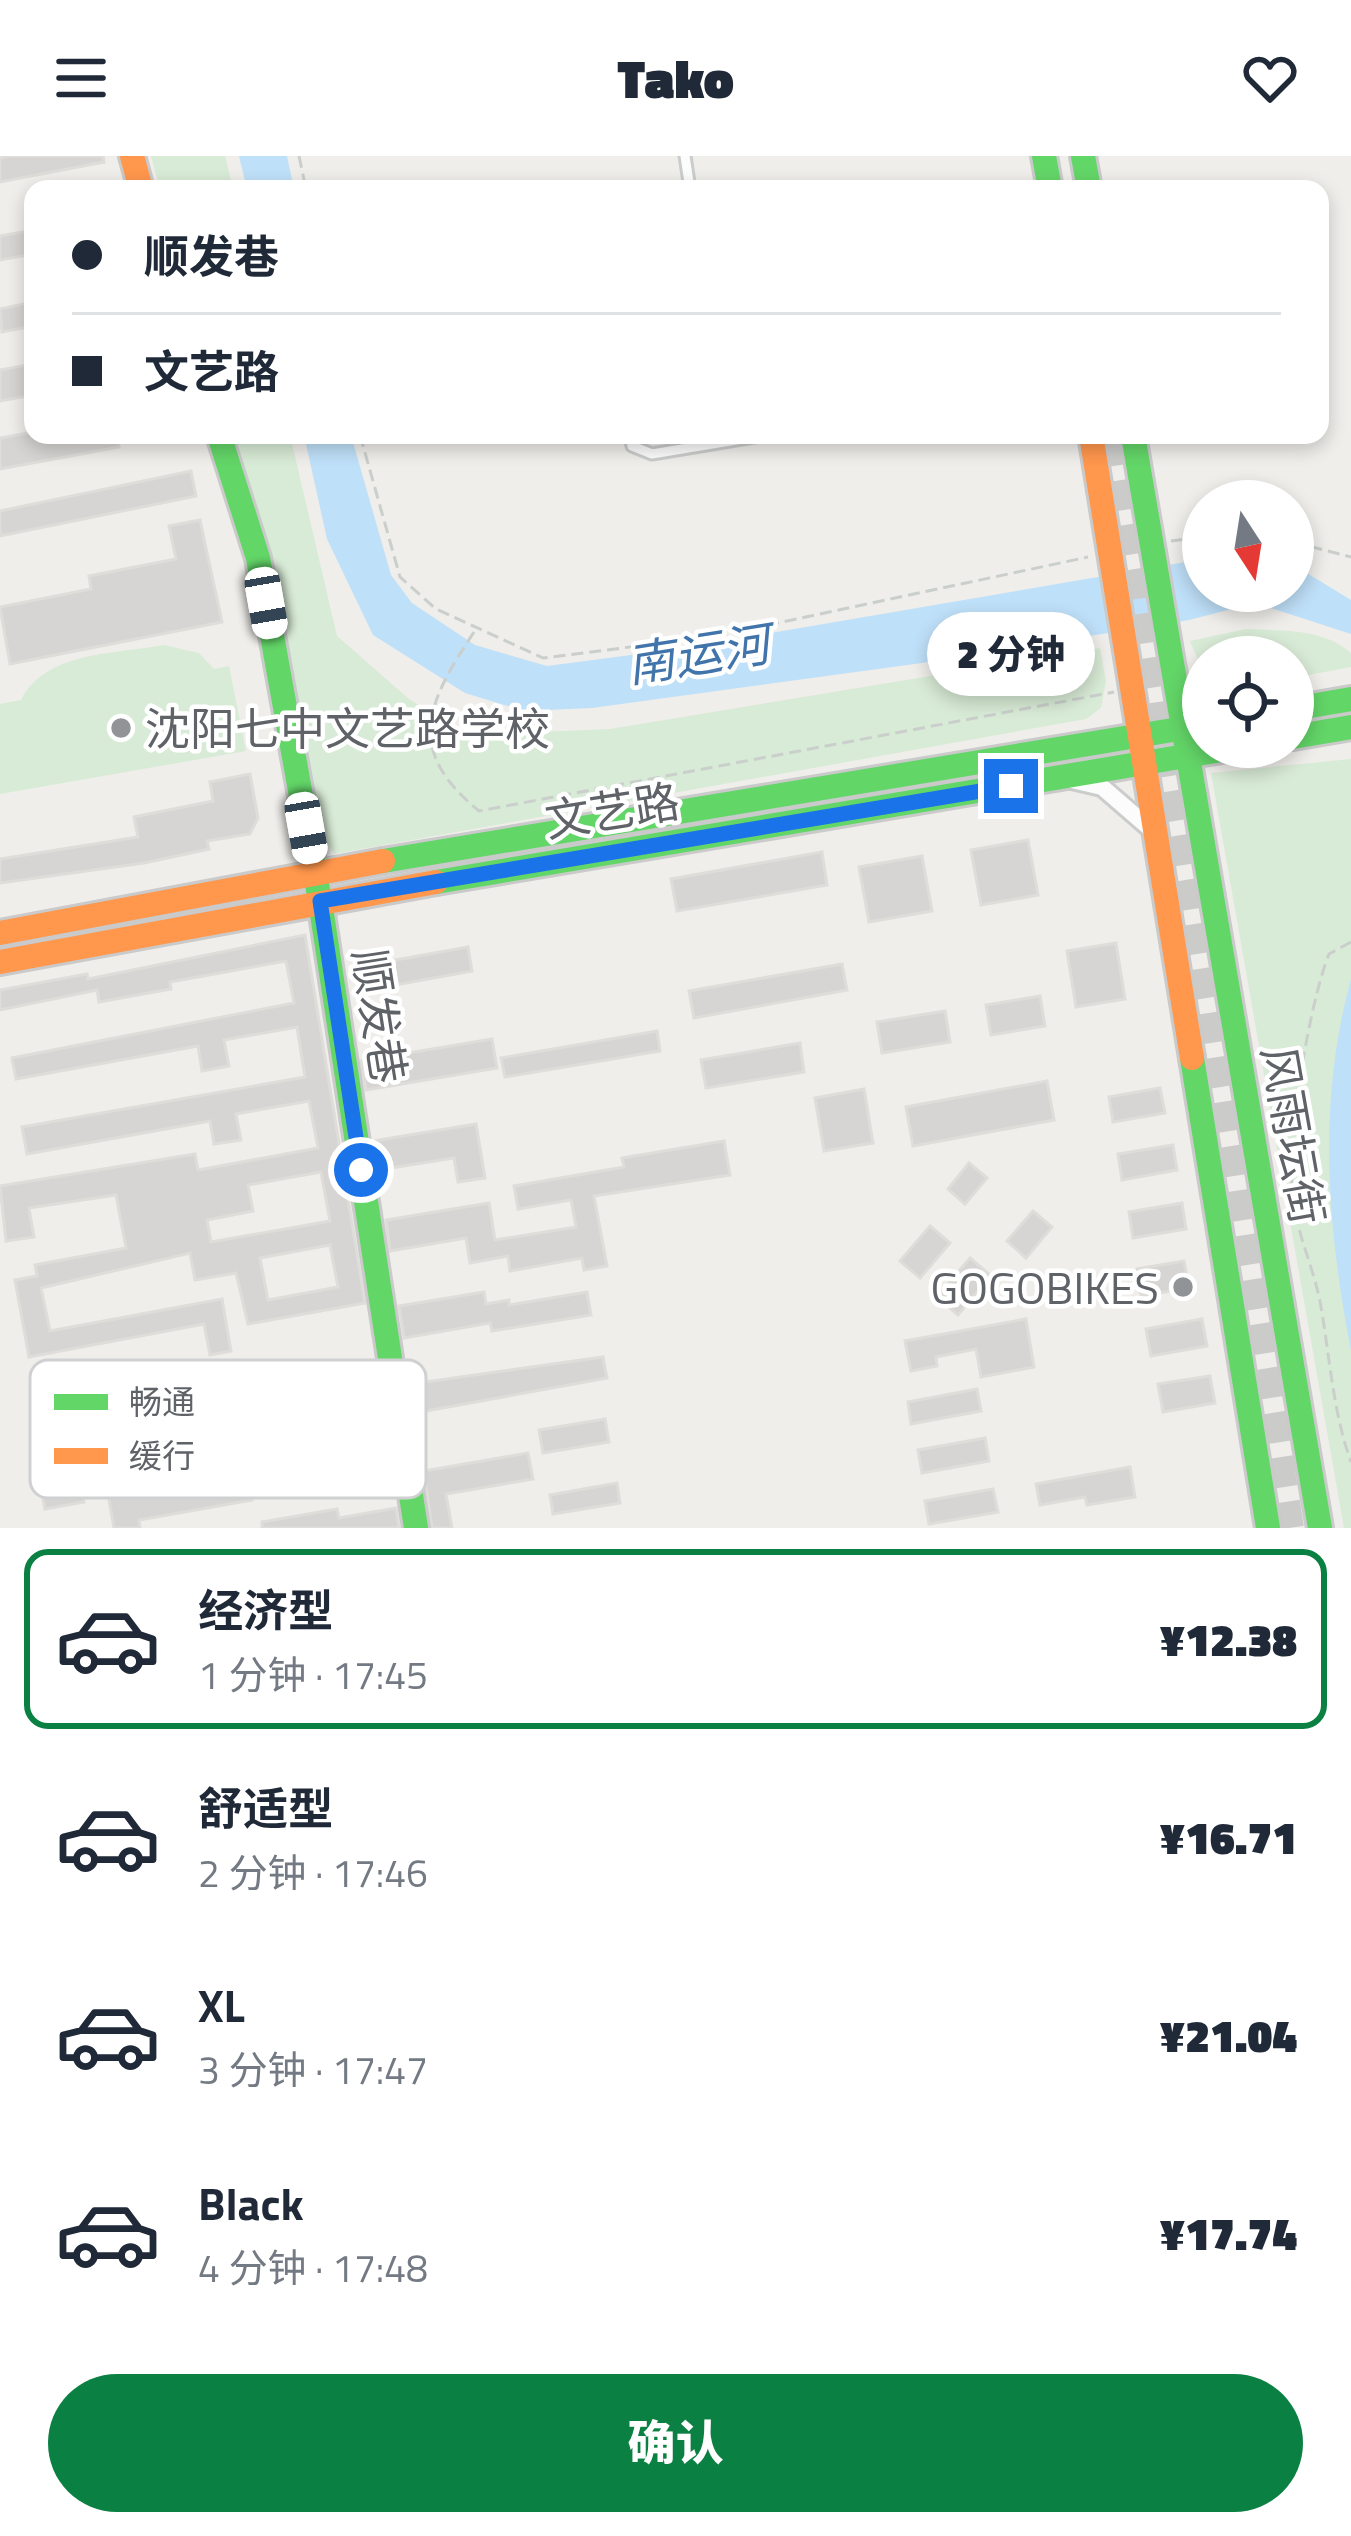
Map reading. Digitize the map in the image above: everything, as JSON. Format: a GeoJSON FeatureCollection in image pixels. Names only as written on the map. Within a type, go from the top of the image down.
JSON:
{"type":"FeatureCollection","features":[{"type":"Feature","properties":{"kind":"main road","name":"顺发巷"},"geometry":{"type":"LineString","coordinates":[[222,444],[258,558],[320,901],[390,1360]]}},
{"type":"Feature","properties":{"kind":"main road","name":"风雨坛街"},"geometry":{"type":"LineString","coordinates":[[1093,444],[1144,735],[1155,833],[1268,1528]]}},
{"type":"Feature","properties":{"kind":"main road","name":"风雨坛街"},"geometry":{"type":"LineString","coordinates":[[1134,444],[1169,650],[1182,696]]}},
{"type":"Feature","properties":{"kind":"main road"},"geometry":{"type":"LineString","coordinates":[[1314,705],[1351,699]]}},
{"type":"Feature","properties":{"kind":"main road"},"geometry":{"type":"LineString","coordinates":[[1314,733],[1351,727]]}},
{"type":"Feature","properties":{"kind":"main road","name":"文艺路"},"geometry":{"type":"LineString","coordinates":[[0,933],[314,873],[1182,729]]}},
{"type":"Feature","properties":{"kind":"main road","name":"文艺路"},"geometry":{"type":"LineString","coordinates":[[0,962],[320,901],[1182,757]]}},
{"type":"Feature","properties":{"kind":"main road","name":"风雨坛街"},"geometry":{"type":"LineString","coordinates":[[1187,768],[1320,1528]]}},
{"type":"Feature","properties":{"kind":"main road","name":"顺发巷"},"geometry":{"type":"LineString","coordinates":[[411,1498],[416,1528]]}},
{"type":"Feature","properties":{"kind":"street"},"geometry":{"type":"LineString","coordinates":[[1057,779],[1102,787],[1155,833]]}},
{"type":"Feature","properties":{"kind":"lane"},"geometry":{"type":"LineString","coordinates":[[632,444],[652,454],[713,444]]}},
{"type":"Feature","properties":{"kind":"path"},"geometry":{"type":"LineString","coordinates":[[363,444],[400,577],[436,609],[543,658],[717,636],[1112,557]]}},
{"type":"Feature","properties":{"kind":"path"},"geometry":{"type":"LineString","coordinates":[[1153,549],[1182,542]]}},
{"type":"Feature","properties":{"kind":"path"},"geometry":{"type":"LineString","coordinates":[[1314,547],[1351,557]]}},
{"type":"Feature","properties":{"kind":"path"},"geometry":{"type":"LineString","coordinates":[[475,630],[429,710],[436,761],[454,790],[479,811],[1134,688]]}},
{"type":"Feature","properties":{"kind":"path"},"geometry":{"type":"LineString","coordinates":[[1351,942],[1329,954],[1318,979],[1306,1039],[1292,1194],[1300,1246],[1320,1299],[1351,1462]]}},
{"type":"Feature","properties":{"kind":"green space"},"geometry":{"type":"Polygon","coordinates":[[[151,156],[225,156],[231,180],[158,180],[151,156]]]}},
{"type":"Feature","properties":{"kind":"green space"},"geometry":{"type":"Polygon","coordinates":[[[235,444],[292,444],[337,636],[409,699],[457,729],[512,733],[610,729],[1100,648],[1106,681],[1101,708],[1086,719],[334,854],[323,834],[272,569],[235,444]]]}},
{"type":"Feature","properties":{"kind":"green space"},"geometry":{"type":"Polygon","coordinates":[[[1246,629],[1302,632],[1328,639],[1340,645],[1351,653],[1351,667],[1314,674],[1314,636],[1213,636],[1246,629]]]}},
{"type":"Feature","properties":{"kind":"green space","name":"沈阳七中文艺路学校"},"geometry":{"type":"Polygon","coordinates":[[[164,645],[199,653],[214,669],[229,666],[246,751],[0,794],[0,704],[21,700],[32,684],[65,663],[164,645]]]}},
{"type":"Feature","properties":{"kind":"green space"},"geometry":{"type":"Polygon","coordinates":[[[1351,759],[1351,1528],[1344,1528],[1211,773],[1314,768],[1314,763],[1351,759]]]}},
{"type":"Feature","properties":{"kind":"water"},"geometry":{"type":"Polygon","coordinates":[[[239,156],[287,156],[292,180],[245,180],[239,156]]]}},
{"type":"Feature","properties":{"kind":"water","name":"南运河"},"geometry":{"type":"Polygon","coordinates":[[[306,444],[354,444],[391,575],[412,603],[475,645],[547,666],[677,649],[1182,563],[1182,612],[1220,612],[922,663],[592,708],[524,711],[465,693],[373,635],[327,539],[306,444]]]}},
{"type":"Feature","properties":{"kind":"water"},"geometry":{"type":"Polygon","coordinates":[[[1314,577],[1351,600],[1351,634],[1283,612],[1314,612],[1314,577]]]}},
{"type":"Feature","properties":{"kind":"water"},"geometry":{"type":"Polygon","coordinates":[[[1351,979],[1351,1351],[1336,1258],[1329,1165],[1333,1072],[1351,979]]]}},
{"type":"Feature","properties":{"kind":"building"},"geometry":{"type":"Polygon","coordinates":[[[103,156],[104,162],[0,182],[0,158],[103,156]]]}},
{"type":"Feature","properties":{"kind":"building"},"geometry":{"type":"Polygon","coordinates":[[[24,232],[24,256],[0,260],[0,236],[24,232]]]}},
{"type":"Feature","properties":{"kind":"building"},"geometry":{"type":"Polygon","coordinates":[[[24,304],[24,328],[2,332],[0,309],[24,304]]]}},
{"type":"Feature","properties":{"kind":"building"},"geometry":{"type":"Polygon","coordinates":[[[24,366],[24,397],[0,401],[0,370],[24,366]]]}},
{"type":"Feature","properties":{"kind":"building"},"geometry":{"type":"Polygon","coordinates":[[[24,434],[24,444],[119,447],[0,469],[0,438],[24,434]]]}},
{"type":"Feature","properties":{"kind":"building"},"geometry":{"type":"Polygon","coordinates":[[[191,471],[196,496],[0,536],[0,511],[191,471]]]}},
{"type":"Feature","properties":{"kind":"building"},"geometry":{"type":"Polygon","coordinates":[[[200,520],[222,622],[10,664],[0,607],[91,589],[89,576],[176,559],[169,526],[200,520]]]}},
{"type":"Feature","properties":{"kind":"building"},"geometry":{"type":"Polygon","coordinates":[[[250,774],[258,818],[250,834],[207,841],[209,849],[144,863],[0,883],[0,859],[138,837],[134,817],[213,801],[210,782],[250,774]]]}},
{"type":"Feature","properties":{"kind":"building"},"geometry":{"type":"Polygon","coordinates":[[[1028,840],[1038,895],[981,905],[971,850],[1028,840]]]}},
{"type":"Feature","properties":{"kind":"building"},"geometry":{"type":"Polygon","coordinates":[[[822,852],[827,885],[677,911],[671,879],[822,852]]]}},
{"type":"Feature","properties":{"kind":"building"},"geometry":{"type":"Polygon","coordinates":[[[922,856],[932,911],[869,922],[859,867],[922,856]]]}},
{"type":"Feature","properties":{"kind":"building"},"geometry":{"type":"Polygon","coordinates":[[[305,935],[365,1303],[248,1324],[236,1273],[195,1280],[190,1253],[41,1288],[50,1331],[222,1299],[231,1351],[210,1355],[204,1324],[29,1357],[15,1280],[37,1276],[35,1265],[126,1248],[116,1195],[29,1208],[34,1237],[6,1241],[0,1186],[195,1154],[198,1170],[318,1148],[309,1101],[236,1114],[241,1140],[214,1144],[210,1121],[27,1154],[22,1127],[305,1077],[297,1027],[224,1040],[229,1066],[202,1071],[198,1046],[16,1079],[12,1058],[294,1003],[286,961],[170,982],[171,989],[99,1002],[97,990],[0,1010],[0,990],[87,974],[88,979],[305,935]],[[321,1172],[248,1185],[253,1211],[207,1220],[211,1242],[330,1221],[321,1172]],[[330,1245],[260,1258],[268,1300],[338,1287],[330,1245]]]}},
{"type":"Feature","properties":{"kind":"building"},"geometry":{"type":"Polygon","coordinates":[[[1116,943],[1125,999],[1076,1007],[1067,951],[1116,943]]]}},
{"type":"Feature","properties":{"kind":"building"},"geometry":{"type":"Polygon","coordinates":[[[468,947],[472,971],[362,991],[357,967],[468,947]]]}},
{"type":"Feature","properties":{"kind":"building"},"geometry":{"type":"Polygon","coordinates":[[[842,964],[847,990],[694,1018],[689,991],[842,964]]]}},
{"type":"Feature","properties":{"kind":"building"},"geometry":{"type":"Polygon","coordinates":[[[1040,996],[1045,1026],[991,1035],[986,1005],[1040,996]]]}},
{"type":"Feature","properties":{"kind":"building"},"geometry":{"type":"Polygon","coordinates":[[[945,1011],[950,1042],[882,1053],[877,1022],[945,1011]]]}},
{"type":"Feature","properties":{"kind":"building"},"geometry":{"type":"Polygon","coordinates":[[[657,1031],[660,1051],[505,1077],[501,1058],[657,1031]]]}},
{"type":"Feature","properties":{"kind":"building"},"geometry":{"type":"Polygon","coordinates":[[[492,1039],[497,1068],[366,1090],[361,1061],[492,1039]]]}},
{"type":"Feature","properties":{"kind":"building"},"geometry":{"type":"Polygon","coordinates":[[[800,1043],[804,1072],[706,1088],[701,1060],[800,1043]]]}},
{"type":"Feature","properties":{"kind":"building"},"geometry":{"type":"Polygon","coordinates":[[[1047,1081],[1054,1120],[913,1146],[906,1107],[1047,1081]]]}},
{"type":"Feature","properties":{"kind":"building"},"geometry":{"type":"Polygon","coordinates":[[[1160,1088],[1165,1113],[1113,1122],[1109,1097],[1160,1088]]]}},
{"type":"Feature","properties":{"kind":"building"},"geometry":{"type":"Polygon","coordinates":[[[864,1089],[873,1143],[824,1151],[815,1098],[864,1089]]]}},
{"type":"Feature","properties":{"kind":"building"},"geometry":{"type":"Polygon","coordinates":[[[476,1124],[485,1178],[458,1182],[454,1158],[378,1170],[373,1141],[476,1124]]]}},
{"type":"Feature","properties":{"kind":"building"},"geometry":{"type":"Polygon","coordinates":[[[724,1141],[730,1175],[594,1196],[607,1266],[584,1270],[582,1258],[510,1271],[508,1256],[470,1263],[466,1238],[390,1251],[386,1220],[489,1203],[495,1240],[576,1227],[571,1200],[518,1209],[514,1186],[624,1167],[622,1158],[724,1141]]]}},
{"type":"Feature","properties":{"kind":"building"},"geometry":{"type":"Polygon","coordinates":[[[1173,1145],[1177,1170],[1122,1180],[1118,1154],[1173,1145]]]}},
{"type":"Feature","properties":{"kind":"building"},"geometry":{"type":"Polygon","coordinates":[[[969,1163],[987,1178],[965,1204],[948,1189],[969,1163]]]}},
{"type":"Feature","properties":{"kind":"building"},"geometry":{"type":"Polygon","coordinates":[[[1182,1203],[1186,1229],[1133,1238],[1129,1212],[1182,1203]]]}},
{"type":"Feature","properties":{"kind":"building"},"geometry":{"type":"Polygon","coordinates":[[[1033,1211],[1052,1227],[1026,1258],[1007,1241],[1033,1211]]]}},
{"type":"Feature","properties":{"kind":"building"},"geometry":{"type":"Polygon","coordinates":[[[930,1226],[950,1243],[920,1278],[900,1261],[930,1226]]]}},
{"type":"Feature","properties":{"kind":"building"},"geometry":{"type":"Polygon","coordinates":[[[970,1258],[991,1276],[958,1315],[937,1297],[970,1258]]]}},
{"type":"Feature","properties":{"kind":"building"},"geometry":{"type":"Polygon","coordinates":[[[1184,1261],[1189,1288],[1141,1296],[1137,1269],[1184,1261]]]}},
{"type":"Feature","properties":{"kind":"building"},"geometry":{"type":"Polygon","coordinates":[[[484,1292],[486,1304],[509,1300],[509,1305],[587,1292],[591,1315],[492,1331],[490,1323],[404,1338],[399,1306],[484,1292]]]}},
{"type":"Feature","properties":{"kind":"building"},"geometry":{"type":"Polygon","coordinates":[[[1026,1319],[1034,1367],[981,1377],[976,1349],[936,1357],[937,1366],[911,1371],[905,1341],[1026,1319]]]}},
{"type":"Feature","properties":{"kind":"building"},"geometry":{"type":"Polygon","coordinates":[[[1202,1319],[1207,1346],[1151,1356],[1146,1329],[1202,1319]]]}},
{"type":"Feature","properties":{"kind":"building"},"geometry":{"type":"Polygon","coordinates":[[[603,1357],[607,1378],[426,1411],[426,1382],[603,1357]]]}},
{"type":"Feature","properties":{"kind":"building"},"geometry":{"type":"Polygon","coordinates":[[[1210,1376],[1215,1403],[1163,1412],[1158,1384],[1210,1376]]]}},
{"type":"Feature","properties":{"kind":"building"},"geometry":{"type":"Polygon","coordinates":[[[977,1389],[981,1411],[911,1424],[908,1402],[977,1389]]]}},
{"type":"Feature","properties":{"kind":"building"},"geometry":{"type":"Polygon","coordinates":[[[605,1419],[609,1442],[543,1453],[539,1430],[605,1419]]]}},
{"type":"Feature","properties":{"kind":"building"},"geometry":{"type":"Polygon","coordinates":[[[985,1438],[989,1461],[922,1473],[918,1450],[985,1438]]]}},
{"type":"Feature","properties":{"kind":"building"},"geometry":{"type":"Polygon","coordinates":[[[528,1453],[533,1479],[446,1494],[452,1528],[432,1528],[426,1471],[528,1453]]]}},
{"type":"Feature","properties":{"kind":"building"},"geometry":{"type":"Polygon","coordinates":[[[1130,1467],[1135,1497],[1087,1505],[1085,1497],[1040,1505],[1036,1484],[1130,1467]]]}},
{"type":"Feature","properties":{"kind":"building"},"geometry":{"type":"Polygon","coordinates":[[[617,1483],[620,1503],[553,1514],[550,1495],[617,1483]]]}},
{"type":"Feature","properties":{"kind":"building"},"geometry":{"type":"Polygon","coordinates":[[[993,1489],[998,1512],[929,1524],[925,1501],[993,1489]]]}},
{"type":"Feature","properties":{"kind":"building"},"geometry":{"type":"Polygon","coordinates":[[[43,1498],[83,1498],[84,1502],[45,1509],[43,1498]]]}},
{"type":"Feature","properties":{"kind":"building"},"geometry":{"type":"Polygon","coordinates":[[[109,1498],[252,1498],[139,1520],[140,1528],[114,1528],[109,1498]]]}},
{"type":"Feature","properties":{"kind":"building"},"geometry":{"type":"Polygon","coordinates":[[[396,1508],[399,1528],[262,1528],[262,1522],[337,1509],[339,1518],[396,1508]]]}},
{"type":"Feature","properties":{"kind":"tunnel"},"geometry":{"type":"LineString","coordinates":[[1119,444],[1289,1528]]}},
{"type":"Feature","properties":{"kind":"traffic: fast"},"geometry":{"type":"LineString","coordinates":[[1044,156],[1048,180]]}},
{"type":"Feature","properties":{"kind":"traffic: fast"},"geometry":{"type":"LineString","coordinates":[[1083,156],[1087,180]]}},
{"type":"Feature","properties":{"kind":"traffic: fast"},"geometry":{"type":"LineString","coordinates":[[222,444],[258,558],[320,901],[390,1360]]}},
{"type":"Feature","properties":{"kind":"traffic: fast"},"geometry":{"type":"LineString","coordinates":[[1135,444],[1320,1528]]}},
{"type":"Feature","properties":{"kind":"traffic: fast"},"geometry":{"type":"LineString","coordinates":[[1314,705],[1351,699]]}},
{"type":"Feature","properties":{"kind":"traffic: fast"},"geometry":{"type":"LineString","coordinates":[[1314,733],[1351,727]]}},
{"type":"Feature","properties":{"kind":"traffic: fast"},"geometry":{"type":"LineString","coordinates":[[383,861],[1182,728]]}},
{"type":"Feature","properties":{"kind":"traffic: fast"},"geometry":{"type":"LineString","coordinates":[[436,882],[1182,757]]}},
{"type":"Feature","properties":{"kind":"traffic: fast"},"geometry":{"type":"LineString","coordinates":[[1192,1058],[1268,1528]]}},
{"type":"Feature","properties":{"kind":"traffic: fast"},"geometry":{"type":"LineString","coordinates":[[411,1498],[416,1528]]}},
{"type":"Feature","properties":{"kind":"traffic: slow"},"geometry":{"type":"LineString","coordinates":[[132,156],[139,180]]}},
{"type":"Feature","properties":{"kind":"traffic: slow"},"geometry":{"type":"LineString","coordinates":[[1092,444],[1192,1058]]}},
{"type":"Feature","properties":{"kind":"traffic: slow"},"geometry":{"type":"LineString","coordinates":[[0,933],[383,861]]}},
{"type":"Feature","properties":{"kind":"traffic: slow"},"geometry":{"type":"LineString","coordinates":[[0,962],[436,882]]}},
{"type":"Feature","properties":{"kind":"place","name":"沈阳七中文艺路学校"},"geometry":{"type":"Point","coordinates":[121,728]}},
{"type":"Feature","properties":{"kind":"place","name":"GOGOBIKES"},"geometry":{"type":"Point","coordinates":[1183,1287]}},
{"type":"Feature","properties":{"kind":"route"},"geometry":{"type":"LineString","coordinates":[[361,1170],[320,901],[1011,786]]}}]}
